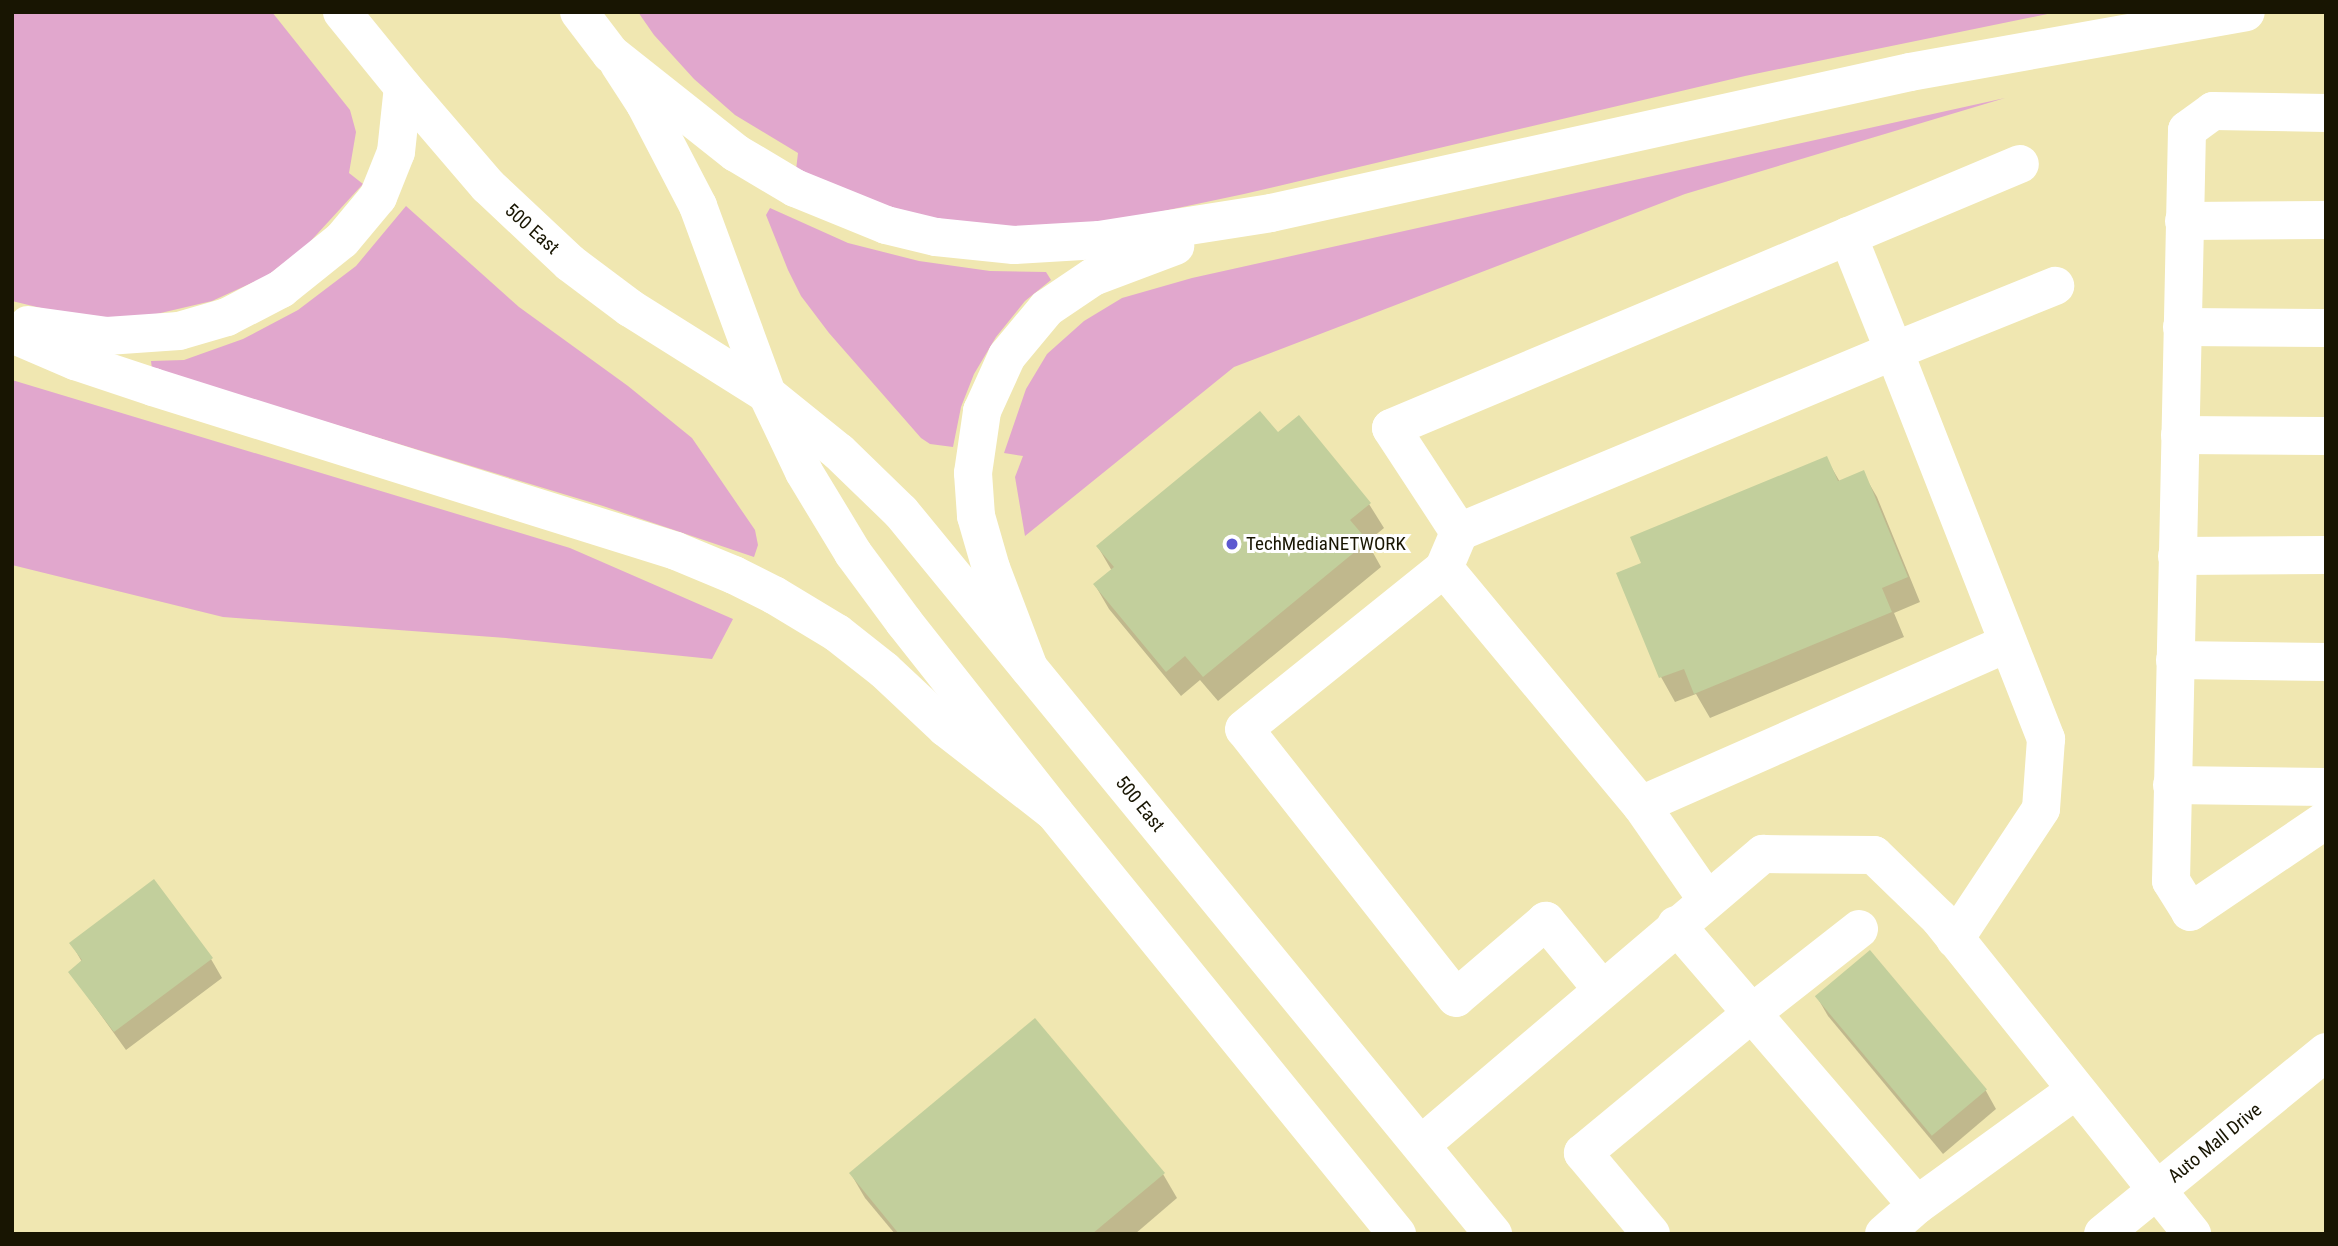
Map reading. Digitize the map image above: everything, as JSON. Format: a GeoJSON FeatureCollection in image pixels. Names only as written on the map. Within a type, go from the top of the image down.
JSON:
{"type":"FeatureCollection","features":[{"type":"Feature","properties":{"kind":"main road","name":"500 East"},"geometry":{"type":"LineString","coordinates":[[342,12],[488,187],[570,264],[647,319],[767,394],[839,452],[901,512],[1422,1144],[1493,1234]]}},
{"type":"Feature","properties":{"kind":"main road"},"geometry":{"type":"LineString","coordinates":[[611,54],[754,165],[835,206],[898,228],[984,243],[1047,244],[1099,240],[1271,213],[1910,72],[2246,12]]}},
{"type":"Feature","properties":{"kind":"main road"},"geometry":{"type":"LineString","coordinates":[[581,15],[645,104],[698,206],[767,394],[804,472],[866,571],[1054,812],[1397,1234]]}},
{"type":"Feature","properties":{"kind":"main road"},"geometry":{"type":"LineString","coordinates":[[12,323],[94,335],[146,335],[179,331],[215,321],[268,297],[315,264],[350,232],[373,204],[396,152],[403,87]]}},
{"type":"Feature","properties":{"kind":"main road"},"geometry":{"type":"LineString","coordinates":[[2326,113],[2213,111],[2187,130],[2171,881],[2190,912],[2326,820]]}},
{"type":"Feature","properties":{"kind":"main road"},"geometry":{"type":"LineString","coordinates":[[1459,532],[1391,428],[2020,164]]}},
{"type":"Feature","properties":{"kind":"main road"},"geometry":{"type":"LineString","coordinates":[[1029,668],[983,540],[973,487],[979,423],[997,373],[1034,321],[1075,287],[1112,268],[1271,213]]}},
{"type":"Feature","properties":{"kind":"main road"},"geometry":{"type":"LineString","coordinates":[[2184,221],[2326,219]]}},
{"type":"Feature","properties":{"kind":"main road"},"geometry":{"type":"LineString","coordinates":[[1848,236],[2046,739],[2041,809],[1955,939]]}},
{"type":"Feature","properties":{"kind":"main road"},"geometry":{"type":"LineString","coordinates":[[1601,988],[1546,921],[1456,998],[1244,729],[1444,568],[1459,532],[2055,286]]}},
{"type":"Feature","properties":{"kind":"main road"},"geometry":{"type":"LineString","coordinates":[[2182,327],[2326,328]]}},
{"type":"Feature","properties":{"kind":"main road"},"geometry":{"type":"LineString","coordinates":[[12,334],[75,361],[676,551],[734,575],[774,594],[837,633],[893,678],[946,728],[1054,812]]}},
{"type":"Feature","properties":{"kind":"main road"},"geometry":{"type":"LineString","coordinates":[[2180,435],[2326,436]]}},
{"type":"Feature","properties":{"kind":"main road"},"geometry":{"type":"LineString","coordinates":[[2177,556],[2326,555]]}},
{"type":"Feature","properties":{"kind":"main road"},"geometry":{"type":"LineString","coordinates":[[1444,568],[1641,805],[1707,900]]}},
{"type":"Feature","properties":{"kind":"main road"},"geometry":{"type":"LineString","coordinates":[[1641,805],[2008,643]]}},
{"type":"Feature","properties":{"kind":"main road"},"geometry":{"type":"LineString","coordinates":[[2175,660],[2326,662]]}},
{"type":"Feature","properties":{"kind":"main road"},"geometry":{"type":"LineString","coordinates":[[2172,785],[2326,787]]}},
{"type":"Feature","properties":{"kind":"main road"},"geometry":{"type":"LineString","coordinates":[[1422,1144],[1601,988],[1763,853],[1874,855],[1939,918],[2192,1234]]}},
{"type":"Feature","properties":{"kind":"main road"},"geometry":{"type":"LineString","coordinates":[[1676,925],[1917,1205]]}},
{"type":"Feature","properties":{"kind":"main road"},"geometry":{"type":"LineString","coordinates":[[1651,1234],[1583,1153],[1752,1013],[1859,929]]}},
{"type":"Feature","properties":{"kind":"main road","name":"Auto Mall Drive"},"geometry":{"type":"LineString","coordinates":[[2104,1234],[2326,1052]]}},
{"type":"Feature","properties":{"kind":"main road"},"geometry":{"type":"LineString","coordinates":[[1884,1234],[1917,1205],[2076,1090]]}},
{"type":"Feature","properties":{"kind":"shaded area"},"geometry":{"type":"Polygon","coordinates":[[[12,12],[272,12],[350,110],[356,132],[349,173],[363,184],[307,245],[267,276],[212,301],[152,315],[95,321],[12,301],[12,12]]]}},
{"type":"Feature","properties":{"kind":"shaded area"},"geometry":{"type":"Polygon","coordinates":[[[638,12],[2057,12],[1745,76],[1244,194],[1102,224],[1015,229],[906,214],[796,170],[798,153],[735,115],[694,79],[654,35],[638,12]]]}},
{"type":"Feature","properties":{"kind":"shaded area"},"geometry":{"type":"Polygon","coordinates":[[[2005,98],[1685,194],[1234,367],[1025,536],[1015,477],[1023,456],[1004,453],[1026,389],[1047,354],[1084,321],[1122,298],[1192,278],[2005,98]]]}},
{"type":"Feature","properties":{"kind":"shaded area"},"geometry":{"type":"Polygon","coordinates":[[[406,206],[519,307],[628,386],[692,438],[755,530],[758,545],[754,557],[603,506],[152,369],[151,361],[184,360],[243,339],[298,310],[356,266],[406,206]]]}},
{"type":"Feature","properties":{"kind":"shaded area"},"geometry":{"type":"Polygon","coordinates":[[[770,208],[848,243],[919,261],[990,271],[1046,272],[1051,280],[1025,301],[996,337],[974,374],[961,407],[953,447],[930,444],[921,438],[829,333],[801,296],[788,270],[766,215],[770,208]]]}},
{"type":"Feature","properties":{"kind":"shaded area"},"geometry":{"type":"Polygon","coordinates":[[[12,380],[570,548],[733,619],[712,659],[506,638],[223,617],[12,565],[12,380]]]}},
{"type":"Feature","properties":{"kind":"building","name":"TechMediaNETWORK"},"geometry":{"type":"Polygon","coordinates":[[[1260,411],[1278,432],[1299,415],[1371,503],[1350,520],[1368,541],[1203,677],[1185,656],[1166,672],[1093,584],[1114,567],[1096,546],[1260,411]]]}},
{"type":"Feature","properties":{"kind":"building"},"geometry":{"type":"Polygon","coordinates":[[[1827,456],[1838,481],[1864,470],[1908,577],[1882,588],[1892,612],[1694,694],[1684,669],[1659,678],[1616,573],[1641,563],[1630,537],[1827,456]]]}},
{"type":"Feature","properties":{"kind":"building"},"geometry":{"type":"Polygon","coordinates":[[[154,879],[213,958],[114,1032],[68,972],[82,960],[69,943],[154,879]]]}},
{"type":"Feature","properties":{"kind":"building"},"geometry":{"type":"Polygon","coordinates":[[[1870,950],[1987,1089],[1932,1136],[1815,996],[1870,950]]]}},
{"type":"Feature","properties":{"kind":"building"},"geometry":{"type":"Polygon","coordinates":[[[1035,1018],[1165,1173],[1092,1234],[899,1234],[849,1173],[1035,1018]]]}},
{"type":"Feature","properties":{"kind":"place","name":"TechMediaNETWORK"},"geometry":{"type":"Point","coordinates":[1232,544]}}]}
